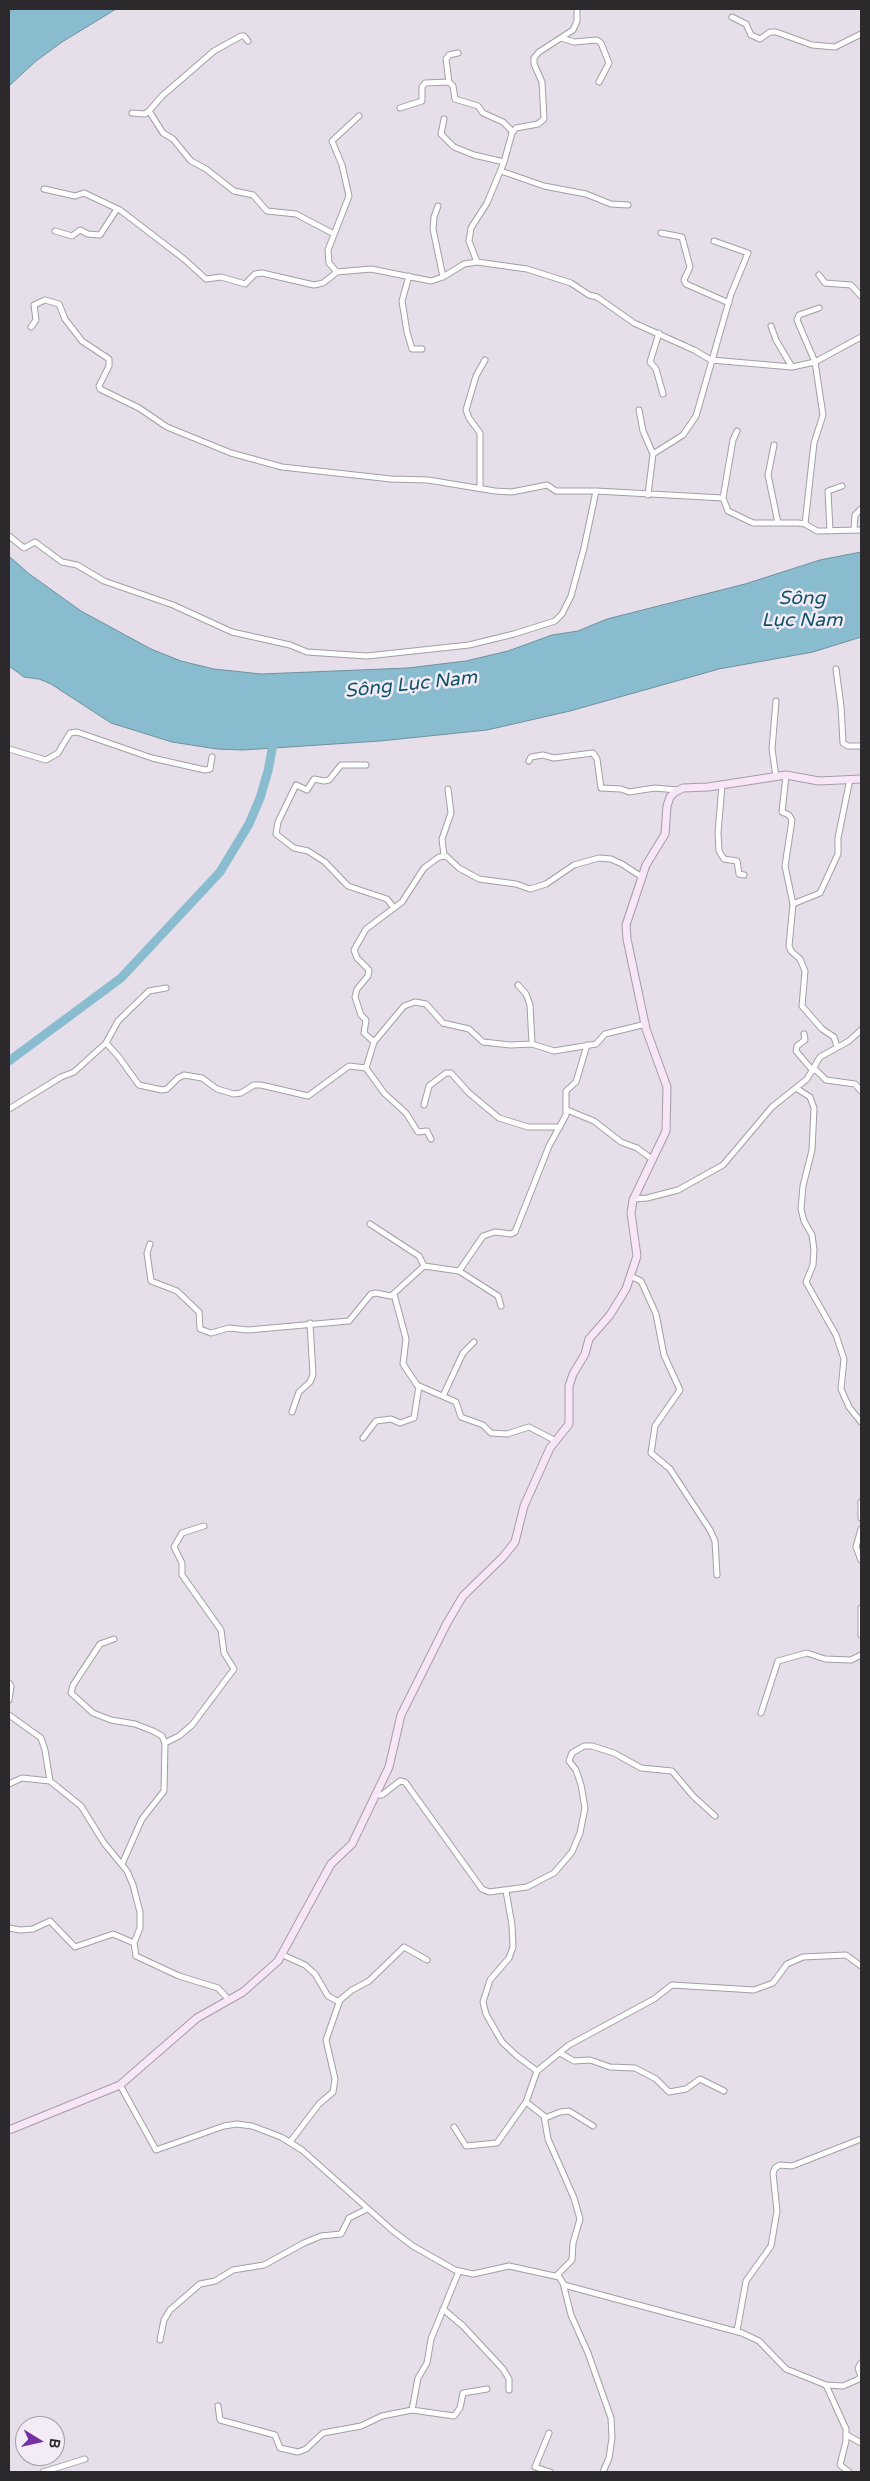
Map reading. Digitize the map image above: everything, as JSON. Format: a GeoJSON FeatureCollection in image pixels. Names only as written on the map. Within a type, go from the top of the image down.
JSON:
{"type":"FeatureCollection","features":[{"type":"Feature","properties":{"kind":"street"},"geometry":{"type":"LineString","coordinates":[[477,262],[470,244],[469,235],[474,220],[487,203],[501,171],[513,132],[516,128],[538,124],[544,119],[542,82],[533,62],[540,52],[569,34],[576,25],[577,9]]}},
{"type":"Feature","properties":{"kind":"street"},"geometry":{"type":"LineString","coordinates":[[732,16],[746,24],[751,35],[760,39],[776,32],[812,45],[835,47],[861,34]]}},
{"type":"Feature","properties":{"kind":"street"},"geometry":{"type":"LineString","coordinates":[[132,113],[149,111],[162,96],[214,51],[241,36],[244,36],[248,41]]}},
{"type":"Feature","properties":{"kind":"street"},"geometry":{"type":"LineString","coordinates":[[561,38],[574,42],[597,40],[602,43],[609,62],[599,82]]}},
{"type":"Feature","properties":{"kind":"street"},"geometry":{"type":"LineString","coordinates":[[458,53],[449,55],[446,59],[449,82],[453,86],[455,99],[478,106],[483,113],[503,122],[513,132]]}},
{"type":"Feature","properties":{"kind":"street"},"geometry":{"type":"LineString","coordinates":[[400,108],[422,101],[422,87],[425,83],[449,82]]}},
{"type":"Feature","properties":{"kind":"street"},"geometry":{"type":"LineString","coordinates":[[149,111],[163,133],[173,139],[191,161],[206,168],[234,190],[253,195],[267,211],[296,214],[334,234]]}},
{"type":"Feature","properties":{"kind":"street"},"geometry":{"type":"LineString","coordinates":[[337,272],[328,260],[328,250],[349,196],[342,165],[332,141],[359,116]]}},
{"type":"Feature","properties":{"kind":"street"},"geometry":{"type":"LineString","coordinates":[[444,119],[441,134],[454,147],[474,155],[504,162]]}},
{"type":"Feature","properties":{"kind":"street"},"geometry":{"type":"LineString","coordinates":[[501,171],[544,186],[586,194],[611,204],[628,205]]}},
{"type":"Feature","properties":{"kind":"street"},"geometry":{"type":"LineString","coordinates":[[44,189],[75,196],[84,193],[117,209],[184,258],[206,278],[221,276],[245,284],[256,274],[262,273],[314,285],[323,283],[337,272],[371,269],[430,281],[443,277],[464,264],[477,262],[527,269],[571,284],[589,295],[597,296],[634,323],[712,360],[792,367],[815,362],[861,337]]}},
{"type":"Feature","properties":{"kind":"street"},"geometry":{"type":"LineString","coordinates":[[438,206],[434,217],[433,229],[443,277]]}},
{"type":"Feature","properties":{"kind":"street"},"geometry":{"type":"LineString","coordinates":[[55,231],[72,236],[80,230],[88,234],[100,235],[117,209]]}},
{"type":"Feature","properties":{"kind":"street"},"geometry":{"type":"LineString","coordinates":[[661,233],[682,237],[690,268],[684,280],[686,284],[729,303]]}},
{"type":"Feature","properties":{"kind":"street"},"geometry":{"type":"LineString","coordinates":[[653,454],[683,435],[696,416],[729,303],[748,253],[714,240]]}},
{"type":"Feature","properties":{"kind":"street"},"geometry":{"type":"LineString","coordinates":[[820,275],[825,283],[851,285],[860,292]]}},
{"type":"Feature","properties":{"kind":"street"},"geometry":{"type":"LineString","coordinates":[[408,276],[402,301],[407,332],[412,349],[422,349]]}},
{"type":"Feature","properties":{"kind":"street"},"geometry":{"type":"LineString","coordinates":[[31,327],[36,320],[34,305],[45,300],[59,304],[65,319],[82,340],[110,359],[109,366],[99,386],[100,389],[139,408],[168,427],[220,450],[282,467],[391,479],[422,480],[512,492],[547,485],[556,491],[596,490],[648,495],[723,498]]}},
{"type":"Feature","properties":{"kind":"street"},"geometry":{"type":"LineString","coordinates":[[805,524],[814,443],[823,414],[815,362],[797,320],[799,315],[819,308]]}},
{"type":"Feature","properties":{"kind":"street"},"geometry":{"type":"LineString","coordinates":[[771,326],[776,340],[792,367]]}},
{"type":"Feature","properties":{"kind":"street"},"geometry":{"type":"LineString","coordinates":[[658,333],[650,362],[656,369],[663,394]]}},
{"type":"Feature","properties":{"kind":"street"},"geometry":{"type":"LineString","coordinates":[[480,488],[481,436],[466,410],[476,376],[485,360]]}},
{"type":"Feature","properties":{"kind":"street"},"geometry":{"type":"LineString","coordinates":[[638,410],[643,431],[653,454],[648,495]]}},
{"type":"Feature","properties":{"kind":"street"},"geometry":{"type":"LineString","coordinates":[[737,430],[733,440],[723,498],[726,508],[734,515],[760,524],[805,524],[813,530],[861,530]]}},
{"type":"Feature","properties":{"kind":"street"},"geometry":{"type":"LineString","coordinates":[[774,445],[768,475],[772,504],[778,523]]}},
{"type":"Feature","properties":{"kind":"street"},"geometry":{"type":"LineString","coordinates":[[830,531],[828,491],[842,486]]}},
{"type":"Feature","properties":{"kind":"street"},"geometry":{"type":"LineString","coordinates":[[9,536],[24,548],[35,542],[62,562],[77,565],[104,581],[173,606],[232,632],[290,645],[307,652],[367,656],[399,654],[469,645],[514,634],[555,621],[562,614],[571,596],[584,548],[596,490]]}},
{"type":"Feature","properties":{"kind":"street"},"geometry":{"type":"LineString","coordinates":[[854,529],[855,515],[861,509]]}},
{"type":"Feature","properties":{"kind":"street"},"geometry":{"type":"LineString","coordinates":[[836,669],[842,706],[843,743],[848,746],[861,746]]}},
{"type":"Feature","properties":{"kind":"street"},"geometry":{"type":"LineString","coordinates":[[776,701],[772,749],[776,777]]}},
{"type":"Feature","properties":{"kind":"street"},"geometry":{"type":"LineString","coordinates":[[9,749],[46,760],[58,753],[70,733],[77,732],[152,758],[205,770],[210,769],[212,757]]}},
{"type":"Feature","properties":{"kind":"street"},"geometry":{"type":"LineString","coordinates":[[529,761],[531,758],[543,755],[554,758],[593,753],[596,755],[601,788],[622,789],[629,792],[655,788],[677,790],[786,775],[819,781],[861,779]]}},
{"type":"Feature","properties":{"kind":"street"},"geometry":{"type":"LineString","coordinates":[[366,765],[341,765],[329,780],[324,782],[314,779],[307,790],[296,785],[280,816],[276,834],[290,846],[308,851],[325,862],[348,886],[387,899],[394,908]]}},
{"type":"Feature","properties":{"kind":"street"},"geometry":{"type":"LineString","coordinates":[[786,775],[782,812],[789,815],[792,820],[785,866],[793,904],[790,949],[800,959],[805,971],[802,1006],[822,1029],[834,1037],[837,1047]]}},
{"type":"Feature","properties":{"kind":"street"},"geometry":{"type":"LineString","coordinates":[[793,904],[818,894],[822,890],[831,866],[838,854],[838,838],[850,779]]}},
{"type":"Feature","properties":{"kind":"street"},"geometry":{"type":"LineString","coordinates":[[722,785],[718,833],[719,851],[724,859],[737,861],[739,874],[744,875]]}},
{"type":"Feature","properties":{"kind":"street"},"geometry":{"type":"LineString","coordinates":[[448,789],[450,813],[442,839],[444,856],[462,870],[479,879],[516,884],[530,889],[546,884],[574,865],[599,858],[611,859],[642,877]]}},
{"type":"Feature","properties":{"kind":"street"},"geometry":{"type":"LineString","coordinates":[[9,2130],[120,2085],[197,2018],[243,1992],[283,1955],[331,1864],[352,1844],[389,1768],[401,1715],[432,1651],[463,1596],[503,1557],[515,1542],[524,1506],[550,1448],[569,1424],[569,1386],[572,1374],[585,1354],[589,1339],[624,1295],[637,1256],[631,1213],[634,1198],[666,1131],[668,1092],[646,1024],[626,929],[646,865],[662,841],[666,830],[667,806],[670,797],[677,790]]}},
{"type":"Feature","properties":{"kind":"street"},"geometry":{"type":"LineString","coordinates":[[374,1042],[364,1033],[366,1020],[361,1015],[355,997],[357,990],[368,976],[369,970],[357,958],[354,950],[366,929],[394,908],[408,894],[424,868],[444,856]]}},
{"type":"Feature","properties":{"kind":"street"},"geometry":{"type":"LineString","coordinates":[[518,985],[526,994],[530,1004],[532,1044]]}},
{"type":"Feature","properties":{"kind":"street"},"geometry":{"type":"LineString","coordinates":[[9,1109],[61,1077],[80,1069],[106,1044],[118,1021],[149,992],[166,988]]}},
{"type":"Feature","properties":{"kind":"street"},"geometry":{"type":"LineString","coordinates":[[366,1068],[374,1042],[399,1010],[408,1004],[420,1002],[428,1005],[445,1024],[466,1028],[484,1042],[510,1045],[532,1044],[554,1051],[596,1044],[605,1034],[646,1024]]}},
{"type":"Feature","properties":{"kind":"street"},"geometry":{"type":"LineString","coordinates":[[634,1198],[647,1198],[678,1190],[723,1165],[772,1107],[796,1088],[813,1070],[820,1057],[849,1041],[861,1030]]}},
{"type":"Feature","properties":{"kind":"street"},"geometry":{"type":"LineString","coordinates":[[804,1034],[805,1040],[797,1046],[796,1051],[813,1070],[826,1080],[855,1084],[861,1091]]}},
{"type":"Feature","properties":{"kind":"street"},"geometry":{"type":"LineString","coordinates":[[106,1044],[118,1056],[139,1086],[162,1090],[167,1089],[184,1075],[202,1078],[217,1090],[234,1094],[241,1094],[254,1085],[261,1085],[308,1096],[349,1066],[366,1068],[384,1093],[406,1113],[418,1132],[426,1131],[431,1139]]}},
{"type":"Feature","properties":{"kind":"street"},"geometry":{"type":"LineString","coordinates":[[459,1271],[483,1236],[495,1232],[511,1234],[515,1232],[549,1146],[567,1110],[566,1091],[576,1082],[587,1046]]}},
{"type":"Feature","properties":{"kind":"street"},"geometry":{"type":"LineString","coordinates":[[424,1105],[429,1086],[446,1073],[451,1073],[469,1094],[499,1118],[528,1127],[560,1127]]}},
{"type":"Feature","properties":{"kind":"street"},"geometry":{"type":"LineString","coordinates":[[796,1088],[810,1097],[814,1110],[812,1150],[802,1186],[802,1216],[812,1235],[814,1250],[813,1266],[806,1282],[836,1335],[844,1359],[841,1389],[849,1407],[861,1422]]}},
{"type":"Feature","properties":{"kind":"street"},"geometry":{"type":"LineString","coordinates":[[567,1110],[594,1121],[621,1142],[637,1148],[652,1159]]}},
{"type":"Feature","properties":{"kind":"street"},"geometry":{"type":"LineString","coordinates":[[370,1224],[419,1256],[424,1266]]}},
{"type":"Feature","properties":{"kind":"street"},"geometry":{"type":"LineString","coordinates":[[150,1244],[147,1253],[151,1281],[173,1288],[199,1312],[202,1330],[214,1333],[229,1328],[248,1330],[349,1321],[374,1293],[386,1296],[394,1294],[424,1266]]}},
{"type":"Feature","properties":{"kind":"street"},"geometry":{"type":"LineString","coordinates":[[424,1266],[459,1271],[498,1296],[501,1306]]}},
{"type":"Feature","properties":{"kind":"street"},"geometry":{"type":"LineString","coordinates":[[630,1276],[641,1281],[656,1314],[664,1355],[680,1388],[676,1398],[656,1426],[651,1453],[670,1469],[710,1530],[715,1541],[717,1574]]}},
{"type":"Feature","properties":{"kind":"street"},"geometry":{"type":"LineString","coordinates":[[394,1294],[406,1339],[403,1364],[419,1386],[457,1403],[461,1417],[483,1425],[491,1433],[507,1434],[529,1427],[556,1441]]}},
{"type":"Feature","properties":{"kind":"street"},"geometry":{"type":"LineString","coordinates":[[292,1412],[299,1392],[310,1382],[313,1375],[310,1324]]}},
{"type":"Feature","properties":{"kind":"street"},"geometry":{"type":"LineString","coordinates":[[443,1396],[463,1353],[474,1342]]}},
{"type":"Feature","properties":{"kind":"street"},"geometry":{"type":"LineString","coordinates":[[363,1438],[376,1421],[391,1419],[400,1423],[413,1419],[419,1386]]}},
{"type":"Feature","properties":{"kind":"street"},"geometry":{"type":"LineString","coordinates":[[861,1502],[861,1518]]}},
{"type":"Feature","properties":{"kind":"street"},"geometry":{"type":"LineString","coordinates":[[165,1742],[179,1736],[192,1725],[234,1669],[224,1653],[222,1631],[182,1574],[182,1563],[174,1547],[182,1533],[204,1526]]}},
{"type":"Feature","properties":{"kind":"street"},"geometry":{"type":"LineString","coordinates":[[861,1529],[856,1547],[861,1560]]}},
{"type":"Feature","properties":{"kind":"street"},"geometry":{"type":"LineString","coordinates":[[861,1608],[861,1635]]}},
{"type":"Feature","properties":{"kind":"street"},"geometry":{"type":"LineString","coordinates":[[114,1639],[100,1644],[73,1685],[72,1696],[99,1716],[134,1724],[153,1731],[162,1736],[165,1742],[164,1791],[142,1819],[122,1864]]}},
{"type":"Feature","properties":{"kind":"street"},"geometry":{"type":"LineString","coordinates":[[761,1713],[778,1661],[807,1653],[824,1659],[851,1660],[861,1655]]}},
{"type":"Feature","properties":{"kind":"street"},"geometry":{"type":"LineString","coordinates":[[9,1683],[9,1700]]}},
{"type":"Feature","properties":{"kind":"street"},"geometry":{"type":"LineString","coordinates":[[9,1715],[41,1738],[46,1750],[50,1781]]}},
{"type":"Feature","properties":{"kind":"street"},"geometry":{"type":"LineString","coordinates":[[375,1795],[382,1795],[400,1781],[405,1782],[482,1889],[489,1892],[527,1887],[554,1873],[577,1844],[584,1818],[584,1795],[576,1770],[569,1761],[572,1753],[584,1746],[592,1746],[614,1753],[641,1768],[672,1772],[693,1796],[716,1816]]}},
{"type":"Feature","properties":{"kind":"street"},"geometry":{"type":"LineString","coordinates":[[9,1784],[22,1778],[50,1781],[82,1806],[95,1830],[122,1864],[133,1885],[140,1912],[140,1928],[134,1943],[136,1956],[179,1976],[218,1988],[229,2000]]}},
{"type":"Feature","properties":{"kind":"street"},"geometry":{"type":"LineString","coordinates":[[506,1891],[512,1925],[513,1947],[509,1958],[490,1980],[483,2002],[486,2014],[502,2042],[537,2071]]}},
{"type":"Feature","properties":{"kind":"street"},"geometry":{"type":"LineString","coordinates":[[9,1928],[20,1930],[33,1928],[50,1920],[75,1947],[113,1934],[134,1943]]}},
{"type":"Feature","properties":{"kind":"street"},"geometry":{"type":"LineString","coordinates":[[290,2142],[319,2104],[333,2092],[335,2079],[326,2040],[337,2013],[339,2002],[352,1990],[369,1981],[404,1947],[427,1960]]}},
{"type":"Feature","properties":{"kind":"street"},"geometry":{"type":"LineString","coordinates":[[283,1955],[306,1965],[315,1974],[328,1996],[339,2002]]}},
{"type":"Feature","properties":{"kind":"street"},"geometry":{"type":"LineString","coordinates":[[454,2127],[466,2146],[499,2142],[515,2114],[526,2102],[537,2071],[573,2042],[654,1999],[672,1984],[754,1990],[773,1983],[787,1964],[803,1957],[846,1956],[861,1966]]}},
{"type":"Feature","properties":{"kind":"street"},"geometry":{"type":"LineString","coordinates":[[560,2053],[574,2061],[587,2059],[612,2068],[635,2068],[656,2079],[669,2092],[686,2090],[700,2079],[724,2091]]}},
{"type":"Feature","properties":{"kind":"street"},"geometry":{"type":"LineString","coordinates":[[120,2085],[156,2150],[211,2130],[237,2124],[252,2126],[290,2142],[315,2160],[366,2209],[413,2246],[458,2271],[473,2274],[509,2266],[557,2275],[564,2285],[571,2315],[588,2352],[611,2418],[612,2438],[609,2458],[603,2472]]}},
{"type":"Feature","properties":{"kind":"street"},"geometry":{"type":"LineString","coordinates":[[526,2102],[538,2109],[544,2118],[548,2139],[572,2191],[580,2219],[573,2243],[573,2257],[557,2275]]}},
{"type":"Feature","properties":{"kind":"street"},"geometry":{"type":"LineString","coordinates":[[544,2118],[569,2111],[593,2126]]}},
{"type":"Feature","properties":{"kind":"street"},"geometry":{"type":"LineString","coordinates":[[737,2331],[746,2281],[771,2246],[777,2211],[773,2173],[776,2168],[792,2166],[861,2139]]}},
{"type":"Feature","properties":{"kind":"street"},"geometry":{"type":"LineString","coordinates":[[160,2340],[164,2320],[170,2310],[200,2284],[215,2281],[233,2270],[264,2265],[321,2236],[341,2234],[349,2218],[366,2209]]}},
{"type":"Feature","properties":{"kind":"street"},"geometry":{"type":"LineString","coordinates":[[412,2410],[418,2378],[426,2366],[431,2339],[458,2271]]}},
{"type":"Feature","properties":{"kind":"street"},"geometry":{"type":"LineString","coordinates":[[564,2285],[737,2331],[759,2340],[790,2371],[826,2385],[843,2386],[859,2379],[861,2376],[858,2368],[861,2363]]}},
{"type":"Feature","properties":{"kind":"street"},"geometry":{"type":"LineString","coordinates":[[443,2309],[463,2326],[503,2369],[509,2380],[509,2390]]}},
{"type":"Feature","properties":{"kind":"street"},"geometry":{"type":"LineString","coordinates":[[826,2385],[840,2412],[847,2435],[840,2465],[849,2472]]}},
{"type":"Feature","properties":{"kind":"street"},"geometry":{"type":"LineString","coordinates":[[218,2406],[220,2420],[274,2435],[280,2448],[298,2452],[306,2449],[323,2433],[361,2426],[380,2417],[412,2410],[454,2416],[460,2408],[463,2393],[487,2389]]}},
{"type":"Feature","properties":{"kind":"street"},"geometry":{"type":"LineString","coordinates":[[548,2433],[536,2467],[550,2472]]}},
{"type":"Feature","properties":{"kind":"street"},"geometry":{"type":"LineString","coordinates":[[847,2435],[861,2443]]}},
{"type":"Feature","properties":{"kind":"street"},"geometry":{"type":"LineString","coordinates":[[43,2472],[85,2459]]}},
{"type":"Feature","properties":{"kind":"water"},"geometry":{"type":"Polygon","coordinates":[[[9,9],[116,9],[62,42],[36,61],[9,86],[9,9]]]}},
{"type":"Feature","properties":{"kind":"water","name":"Sông Lục Nam"},"geometry":{"type":"Polygon","coordinates":[[[861,552],[861,637],[813,652],[719,669],[570,711],[487,730],[380,741],[243,750],[217,749],[172,742],[111,723],[51,684],[39,679],[24,677],[9,666],[9,556],[28,573],[81,611],[151,649],[181,661],[214,669],[261,674],[408,668],[466,661],[508,651],[552,635],[578,631],[607,619],[745,584],[820,560],[861,552]]]}},
{"type":"Feature","properties":{"kind":"waterway"},"geometry":{"type":"LineString","coordinates":[[9,1061],[121,978],[220,872],[249,824],[260,798],[268,771],[274,739]]}}]}
